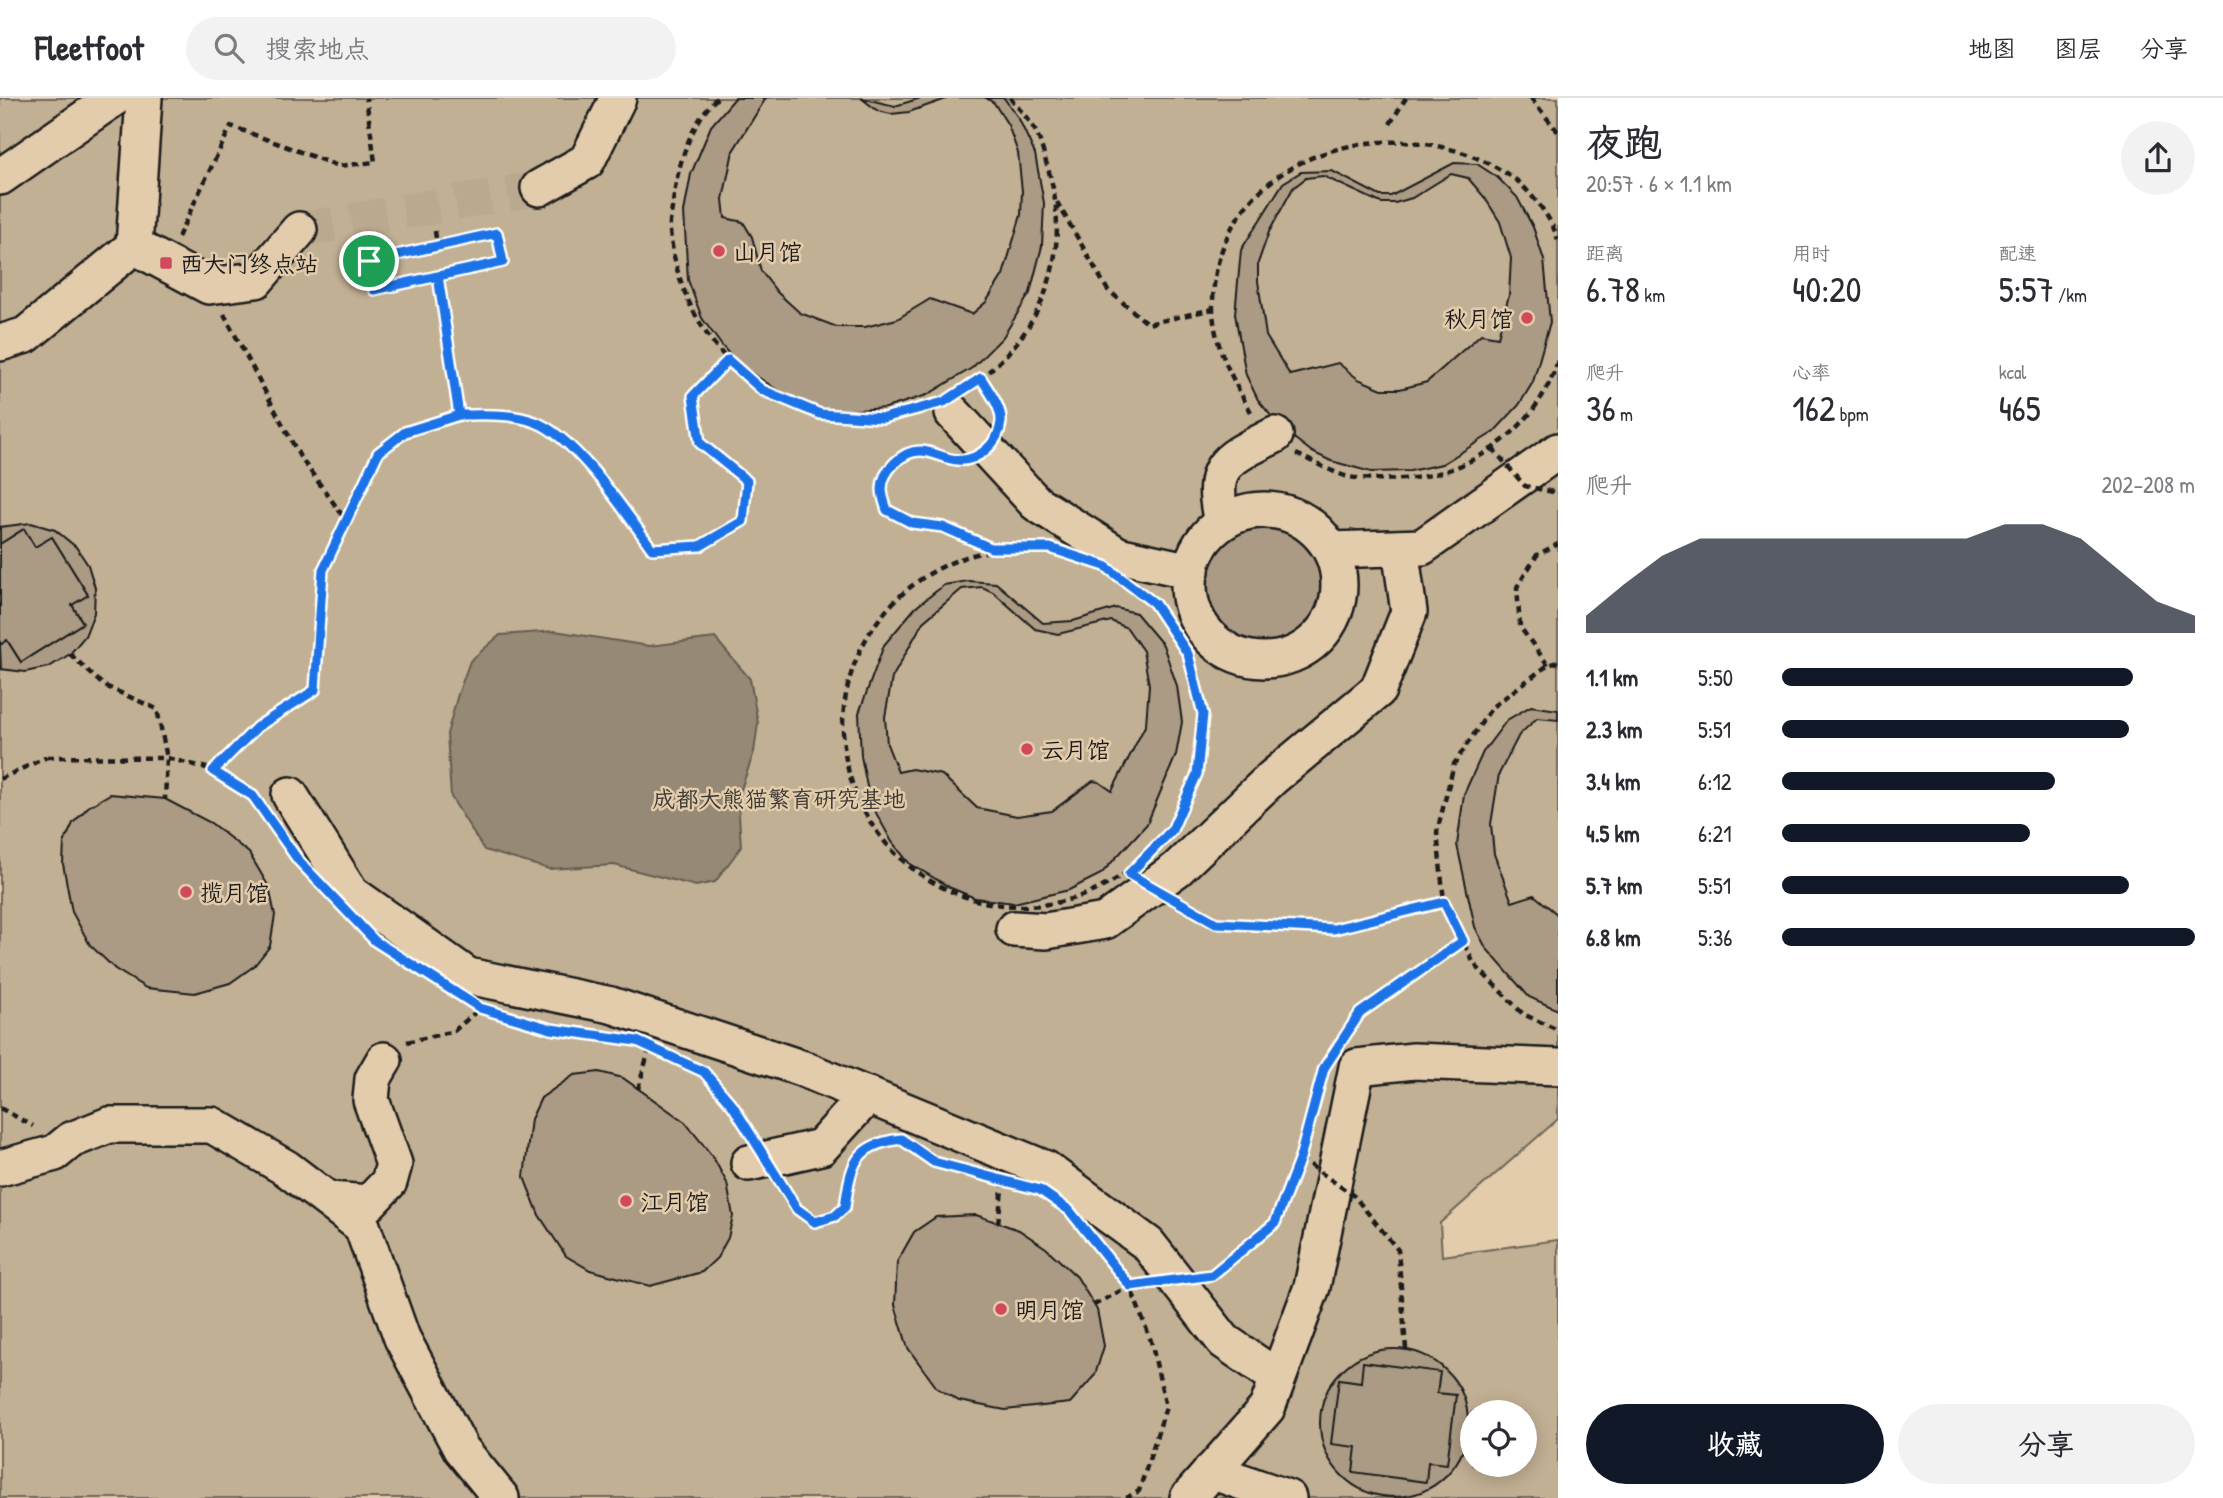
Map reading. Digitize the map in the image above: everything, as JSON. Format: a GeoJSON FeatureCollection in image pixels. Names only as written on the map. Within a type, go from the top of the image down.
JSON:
{"type":"FeatureCollection","features":[{"type":"Feature","properties":{"kind":"street"},"geometry":{"type":"LineString","coordinates":[[0,177],[114,98]]}},
{"type":"Feature","properties":{"kind":"street"},"geometry":{"type":"LineString","coordinates":[[0,343],[26,335],[134,246],[144,98]]}},
{"type":"Feature","properties":{"kind":"street"},"geometry":{"type":"LineString","coordinates":[[538,188],[586,161],[618,98]]}},
{"type":"Feature","properties":{"kind":"street"},"geometry":{"type":"LineString","coordinates":[[134,246],[209,286],[256,279],[299,230]]}},
{"type":"Feature","properties":{"kind":"street"},"geometry":{"type":"LineString","coordinates":[[949,403],[1036,503],[1118,555],[1191,570]]}},
{"type":"Feature","properties":{"kind":"street"},"geometry":{"type":"LineString","coordinates":[[1222,522],[1215,494],[1218,475],[1233,456],[1275,435]]}},
{"type":"Feature","properties":{"kind":"street"},"geometry":{"type":"LineString","coordinates":[[1331,550],[1422,547],[1558,451]]}},
{"type":"Feature","properties":{"kind":"street"},"geometry":{"type":"LineString","coordinates":[[1271,510],[1295,516],[1316,530],[1331,550],[1338,573],[1338,598],[1331,621],[1316,640],[1296,654],[1272,661],[1248,660],[1224,650],[1205,634],[1192,612],[1188,587],[1191,570],[1204,539],[1222,522],[1245,512],[1271,510]]}},
{"type":"Feature","properties":{"kind":"street"},"geometry":{"type":"LineString","coordinates":[[1014,929],[1046,931],[1105,921],[1177,869],[1272,778],[1378,690],[1409,612],[1400,548]]}},
{"type":"Feature","properties":{"kind":"street"},"geometry":{"type":"LineString","coordinates":[[290,795],[351,893],[468,976],[611,1005],[801,1068],[1046,1169],[1148,1244],[1224,1341],[1278,1378]]}},
{"type":"Feature","properties":{"kind":"street"},"geometry":{"type":"LineString","coordinates":[[329,1200],[369,1203],[389,1182],[394,1164],[371,1100],[373,1079],[384,1060]]}},
{"type":"Feature","properties":{"kind":"street"},"geometry":{"type":"LineString","coordinates":[[1188,1498],[1267,1408],[1312,1287],[1357,1067],[1414,1061],[1558,1066]]}},
{"type":"Feature","properties":{"kind":"street"},"geometry":{"type":"LineString","coordinates":[[749,1163],[821,1147],[868,1095]]}},
{"type":"Feature","properties":{"kind":"street"},"geometry":{"type":"LineString","coordinates":[[0,1168],[55,1153],[71,1140],[109,1125],[212,1125],[286,1168],[362,1226],[402,1338],[461,1449],[500,1498]]}},
{"type":"Feature","properties":{"kind":"street"},"geometry":{"type":"LineString","coordinates":[[1212,1471],[1288,1498]]}},
{"type":"Feature","properties":{"kind":"path"},"geometry":{"type":"LineString","coordinates":[[166,263],[231,126],[338,166],[375,162],[366,98]]}},
{"type":"Feature","properties":{"kind":"path"},"geometry":{"type":"LineString","coordinates":[[716,98],[708,106],[678,164],[669,229],[682,293],[714,348],[762,390],[820,414],[883,418],[949,403],[997,367],[1035,317],[1056,258],[1057,201]]}},
{"type":"Feature","properties":{"kind":"path"},"geometry":{"type":"LineString","coordinates":[[1010,98],[1036,132],[1057,201],[1107,289],[1148,324],[1213,309]]}},
{"type":"Feature","properties":{"kind":"path"},"geometry":{"type":"LineString","coordinates":[[1390,124],[1406,98]]}},
{"type":"Feature","properties":{"kind":"path"},"geometry":{"type":"LineString","coordinates":[[1531,98],[1558,132]]}},
{"type":"Feature","properties":{"kind":"path"},"geometry":{"type":"LineString","coordinates":[[1379,126],[1401,126]]}},
{"type":"Feature","properties":{"kind":"path"},"geometry":{"type":"LineString","coordinates":[[1500,161],[1541,206],[1558,240]]}},
{"type":"Feature","properties":{"kind":"path"},"geometry":{"type":"LineString","coordinates":[[1276,168],[1245,201],[1220,253],[1213,309],[1224,365],[1252,415],[1294,453],[1346,476],[1407,481],[1466,466],[1516,432],[1552,382],[1558,360]]}},
{"type":"Feature","properties":{"kind":"path"},"geometry":{"type":"LineString","coordinates":[[435,231],[437,246]]}},
{"type":"Feature","properties":{"kind":"path"},"geometry":{"type":"LineString","coordinates":[[497,233],[503,262],[374,290],[369,261],[437,246],[497,233]]}},
{"type":"Feature","properties":{"kind":"path"},"geometry":{"type":"LineString","coordinates":[[438,276],[459,415]]}},
{"type":"Feature","properties":{"kind":"path"},"geometry":{"type":"LineString","coordinates":[[209,286],[300,457],[346,520]]}},
{"type":"Feature","properties":{"kind":"path"},"geometry":{"type":"LineString","coordinates":[[213,771],[257,727],[315,690],[323,570],[378,453],[405,432],[459,415],[503,415],[535,422],[557,434],[612,493],[652,549],[700,546],[743,521],[747,481],[700,443],[693,396],[728,360]]}},
{"type":"Feature","properties":{"kind":"path"},"geometry":{"type":"LineString","coordinates":[[981,378],[995,401],[1001,421],[993,443],[978,457],[956,460],[918,451],[903,455],[892,465],[882,487],[887,510],[912,523],[943,527],[991,548]]}},
{"type":"Feature","properties":{"kind":"path"},"geometry":{"type":"LineString","coordinates":[[1492,448],[1525,486],[1558,493]]}},
{"type":"Feature","properties":{"kind":"path"},"geometry":{"type":"LineString","coordinates":[[1548,665],[1520,627],[1517,587],[1536,555],[1558,544]]}},
{"type":"Feature","properties":{"kind":"path"},"geometry":{"type":"LineString","coordinates":[[991,548],[1050,548],[1105,566],[1154,603],[1188,654],[1203,714],[1197,774],[1172,830],[1129,874],[1075,901],[1014,909],[957,896],[907,867],[869,822],[846,768],[843,709],[858,653],[883,613],[890,604],[936,568],[991,548]]}},
{"type":"Feature","properties":{"kind":"path"},"geometry":{"type":"LineString","coordinates":[[70,654],[103,685],[157,709],[167,758],[165,799]]}},
{"type":"Feature","properties":{"kind":"path"},"geometry":{"type":"LineString","coordinates":[[1558,662],[1548,665],[1492,707],[1454,764],[1437,832],[1444,902],[1474,964],[1523,1014],[1558,1030]]}},
{"type":"Feature","properties":{"kind":"path"},"geometry":{"type":"LineString","coordinates":[[0,779],[47,757],[167,758],[213,771],[253,796],[298,860],[375,941],[480,1008],[551,1029],[637,1041],[704,1072],[733,1106],[797,1209],[815,1222],[835,1216],[845,1207],[849,1176],[861,1152],[877,1142],[901,1139],[934,1162],[1004,1178],[1040,1190],[1069,1210],[1130,1286],[1151,1340],[1166,1407],[1139,1491],[1126,1498]]}},
{"type":"Feature","properties":{"kind":"path"},"geometry":{"type":"LineString","coordinates":[[1129,874],[1216,923],[1334,929],[1444,902]]}},
{"type":"Feature","properties":{"kind":"path"},"geometry":{"type":"LineString","coordinates":[[1338,1046],[1360,1013],[1463,941]]}},
{"type":"Feature","properties":{"kind":"path"},"geometry":{"type":"LineString","coordinates":[[384,1060],[411,1038],[454,1031],[480,1008]]}},
{"type":"Feature","properties":{"kind":"path"},"geometry":{"type":"LineString","coordinates":[[638,1089],[650,1046]]}},
{"type":"Feature","properties":{"kind":"path"},"geometry":{"type":"LineString","coordinates":[[1094,1305],[1130,1286],[1212,1275],[1275,1223],[1300,1158],[1324,1068],[1331,1057]]}},
{"type":"Feature","properties":{"kind":"path"},"geometry":{"type":"LineString","coordinates":[[1300,1158],[1354,1196],[1398,1250],[1406,1349]]}},
{"type":"Feature","properties":{"kind":"path"},"geometry":{"type":"LineString","coordinates":[[998,1223],[1004,1178]]}},
{"type":"Feature","properties":{"kind":"green space","name":"成都大熊猫繁育研究基地"},"geometry":{"type":"Polygon","coordinates":[[[0,98],[1558,98],[1558,1119],[1440,1223],[1442,1256],[1558,1240],[1558,1498],[0,1498],[0,98]]]}},
{"type":"Feature","properties":{"kind":"shaded area"},"geometry":{"type":"Polygon","coordinates":[[[555,631],[649,646],[715,638],[750,679],[758,723],[754,752],[738,798],[741,847],[715,882],[696,886],[614,865],[549,869],[484,850],[451,797],[447,734],[458,694],[470,661],[500,635],[555,631]]]}},
{"type":"Feature","properties":{"kind":"building","name":"山月馆"},"geometry":{"type":"Polygon","coordinates":[[[735,98],[766,98],[733,151],[723,199],[725,218],[743,222],[752,237],[761,271],[777,292],[800,313],[837,327],[865,327],[897,319],[930,299],[972,314],[986,302],[1003,275],[1021,215],[1022,191],[1018,153],[1008,125],[994,103],[986,98],[1004,98],[1019,119],[1035,154],[1044,203],[1042,246],[1030,293],[1003,337],[972,368],[927,395],[886,408],[841,411],[811,408],[782,393],[738,364],[722,346],[702,318],[688,280],[684,212],[691,174],[711,126],[735,98]]]}},
{"type":"Feature","properties":{"kind":"building"},"geometry":{"type":"Polygon","coordinates":[[[861,98],[895,106],[921,98],[949,98],[909,112],[891,114],[878,111],[861,98]]]}},
{"type":"Feature","properties":{"kind":"building","name":"秋月馆"},"geometry":{"type":"Polygon","coordinates":[[[1454,163],[1477,164],[1497,177],[1517,197],[1533,227],[1544,260],[1550,322],[1533,382],[1519,405],[1494,432],[1442,464],[1410,471],[1371,472],[1331,461],[1312,452],[1281,428],[1258,400],[1246,375],[1235,314],[1241,250],[1283,183],[1301,172],[1332,171],[1380,196],[1391,196],[1454,163]],[[1451,174],[1412,198],[1395,203],[1381,203],[1323,176],[1306,178],[1293,188],[1269,232],[1258,263],[1266,336],[1290,375],[1338,363],[1358,379],[1382,389],[1400,389],[1427,382],[1481,334],[1498,337],[1509,295],[1511,258],[1500,222],[1468,178],[1451,174]]]}},
{"type":"Feature","properties":{"kind":"building"},"geometry":{"type":"Polygon","coordinates":[[[1264,522],[1289,526],[1310,540],[1324,561],[1328,586],[1324,611],[1310,632],[1289,646],[1264,650],[1239,646],[1218,632],[1204,611],[1200,586],[1204,561],[1218,540],[1239,526],[1264,522]]]}},
{"type":"Feature","properties":{"kind":"building"},"geometry":{"type":"Polygon","coordinates":[[[31,523],[55,530],[76,547],[88,565],[95,588],[94,613],[85,636],[70,654],[49,667],[25,672],[1,669],[0,645],[7,640],[21,662],[83,623],[72,605],[88,595],[52,537],[35,547],[24,529],[0,544],[0,527],[31,523]]]}},
{"type":"Feature","properties":{"kind":"building"},"geometry":{"type":"Polygon","coordinates":[[[24,529],[35,547],[52,537],[88,595],[72,605],[83,623],[21,662],[7,640],[0,645],[0,544],[24,529]]]}},
{"type":"Feature","properties":{"kind":"building"},"geometry":{"type":"Polygon","coordinates":[[[968,581],[996,583],[1043,623],[1073,621],[1116,608],[1136,613],[1163,645],[1177,686],[1182,722],[1176,755],[1147,824],[1101,874],[1069,890],[1014,903],[975,898],[951,888],[909,863],[892,842],[870,802],[861,756],[859,713],[884,645],[915,608],[944,585],[968,581]],[[982,587],[962,589],[923,622],[892,678],[885,717],[887,744],[898,772],[912,769],[942,775],[977,808],[1017,816],[1052,811],[1093,781],[1112,791],[1146,724],[1149,685],[1143,651],[1127,628],[1111,621],[1058,634],[1035,629],[993,592],[982,587]]]}},
{"type":"Feature","properties":{"kind":"building"},"geometry":{"type":"Polygon","coordinates":[[[1531,706],[1558,710],[1558,720],[1537,718],[1519,735],[1499,774],[1491,824],[1494,854],[1512,902],[1534,895],[1558,915],[1558,1010],[1529,997],[1486,948],[1475,927],[1457,845],[1464,794],[1483,752],[1507,720],[1531,706]]]}},
{"type":"Feature","properties":{"kind":"building"},"geometry":{"type":"Polygon","coordinates":[[[110,794],[165,799],[211,823],[249,853],[269,887],[275,915],[270,946],[254,966],[230,983],[195,993],[146,988],[115,969],[90,945],[72,912],[63,864],[64,843],[73,823],[88,807],[110,794]]]}},
{"type":"Feature","properties":{"kind":"building"},"geometry":{"type":"Polygon","coordinates":[[[599,1072],[623,1078],[685,1122],[713,1157],[727,1183],[733,1216],[728,1238],[717,1258],[702,1272],[650,1286],[590,1270],[566,1256],[539,1215],[524,1177],[531,1119],[541,1098],[574,1075],[599,1072]]]}},
{"type":"Feature","properties":{"kind":"building"},"geometry":{"type":"Polygon","coordinates":[[[976,1215],[1019,1230],[1046,1248],[1077,1277],[1097,1310],[1104,1346],[1095,1375],[1070,1403],[1005,1410],[959,1401],[937,1388],[908,1348],[895,1305],[897,1262],[914,1232],[936,1217],[976,1215]]]}},
{"type":"Feature","properties":{"kind":"building"},"geometry":{"type":"Polygon","coordinates":[[[1380,1350],[1408,1350],[1435,1361],[1456,1382],[1462,1395],[1460,1455],[1456,1464],[1435,1485],[1408,1496],[1380,1496],[1353,1485],[1332,1464],[1321,1437],[1321,1409],[1332,1382],[1353,1361],[1380,1350]]]}},
{"type":"Feature","properties":{"kind":"building"},"geometry":{"type":"Polygon","coordinates":[[[1363,1362],[1440,1372],[1437,1393],[1456,1395],[1447,1464],[1428,1462],[1426,1482],[1353,1472],[1356,1447],[1331,1444],[1339,1379],[1361,1382],[1363,1362]]]}},
{"type":"Feature","properties":{"kind":"tunnel"},"geometry":{"type":"LineString","coordinates":[[299,230],[539,188]]}},
{"type":"Feature","properties":{"kind":"place","name":"山月馆"},"geometry":{"type":"Point","coordinates":[719,251]}},
{"type":"Feature","properties":{"kind":"place","name":"西大门终点站"},"geometry":{"type":"Point","coordinates":[166,263]}},
{"type":"Feature","properties":{"kind":"place","name":"秋月馆"},"geometry":{"type":"Point","coordinates":[1527,318]}},
{"type":"Feature","properties":{"kind":"place","name":"云月馆"},"geometry":{"type":"Point","coordinates":[1027,749]}},
{"type":"Feature","properties":{"kind":"place","name":"揽月馆"},"geometry":{"type":"Point","coordinates":[186,892]}},
{"type":"Feature","properties":{"kind":"place","name":"江月馆"},"geometry":{"type":"Point","coordinates":[626,1201]}},
{"type":"Feature","properties":{"kind":"place","name":"明月馆"},"geometry":{"type":"Point","coordinates":[1001,1309]}},
{"type":"Feature","properties":{"kind":"route"},"geometry":{"type":"LineString","coordinates":[[369,261],[374,290],[438,276],[459,415],[405,432],[378,453],[323,570],[320,655],[315,690],[257,727],[213,771],[253,796],[298,860],[375,941],[480,1008],[551,1029],[637,1041],[704,1072],[733,1106],[759,1144],[770,1168],[797,1209],[815,1222],[835,1216],[845,1207],[849,1176],[861,1152],[877,1142],[901,1139],[934,1162],[1004,1178],[1040,1190],[1069,1210],[1130,1286],[1212,1275],[1275,1223],[1300,1158],[1324,1068],[1360,1013],[1463,941],[1444,902],[1334,929],[1216,923],[1129,874],[1172,830],[1197,774],[1203,714],[1188,654],[1154,603],[1105,566],[1050,548],[991,548],[943,527],[912,523],[887,510],[882,487],[892,465],[903,455],[918,451],[937,453],[956,460],[978,457],[993,443],[1001,421],[995,401],[981,378],[944,402],[883,418],[820,414],[762,390],[728,360],[693,396],[700,443],[747,481],[743,521],[700,546],[652,549],[612,493],[557,434],[535,422],[503,415],[459,415],[448,345],[438,276],[503,262],[497,233],[369,261]]}}]}
